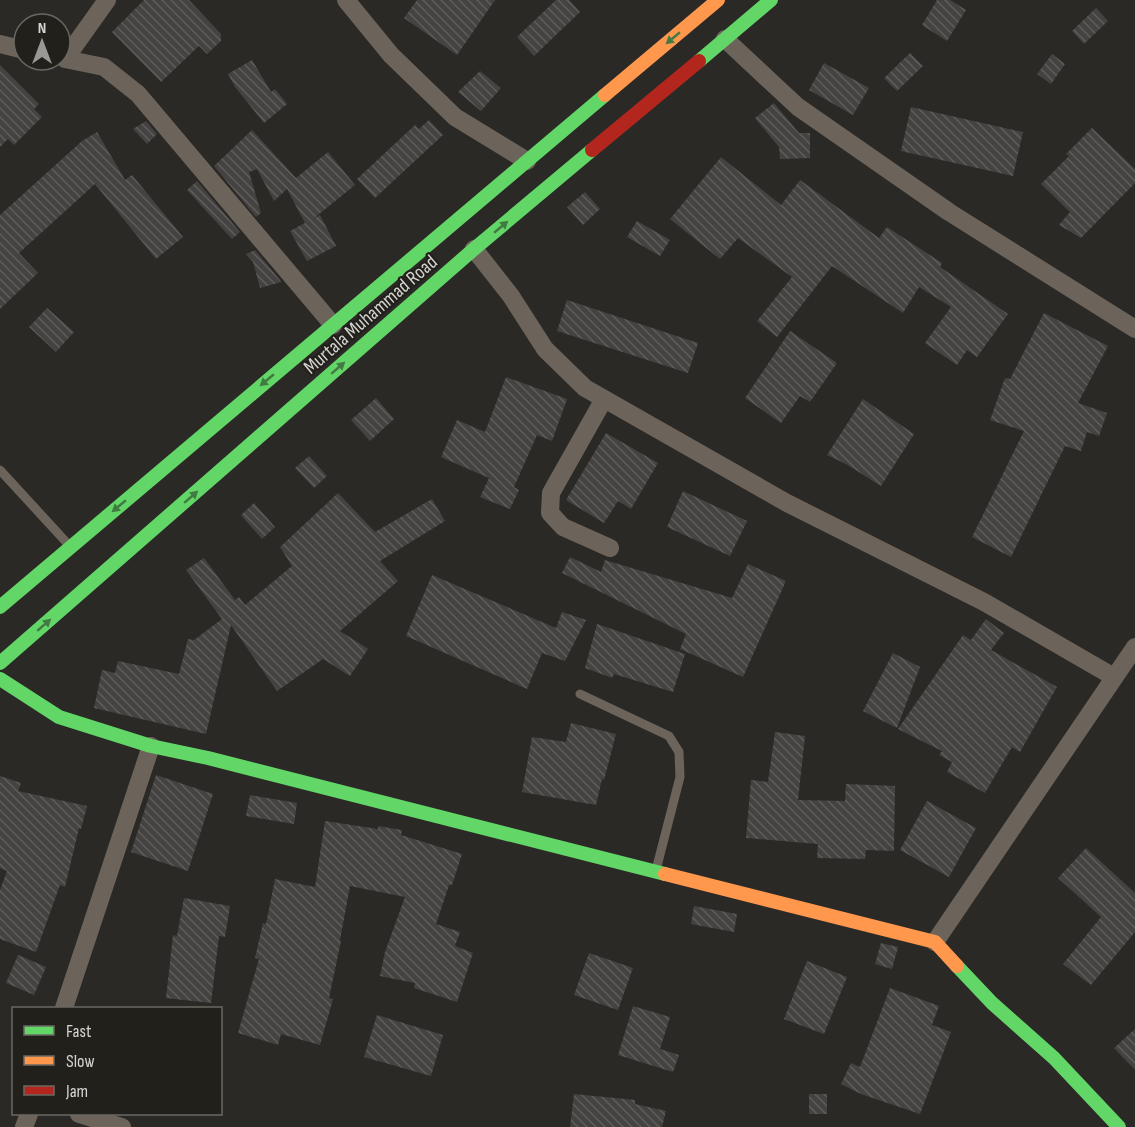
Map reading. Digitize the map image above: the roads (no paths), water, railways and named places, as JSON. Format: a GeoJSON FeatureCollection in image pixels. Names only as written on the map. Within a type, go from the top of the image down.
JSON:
{"type":"FeatureCollection","features":[{"type":"Feature","properties":{"kind":"main road","name":"Murtala Muhammad Road"},"geometry":{"type":"LineString","coordinates":[[0,607],[718,0]]}},
{"type":"Feature","properties":{"kind":"main road","name":"Murtala Muhammad Road"},"geometry":{"type":"LineString","coordinates":[[0,663],[474,249],[771,0]]}},
{"type":"Feature","properties":{"kind":"main road"},"geometry":{"type":"LineString","coordinates":[[0,679],[59,717],[151,746],[219,760],[935,942],[992,1003],[1054,1058],[1119,1127]]}},
{"type":"Feature","properties":{"kind":"street"},"geometry":{"type":"LineString","coordinates":[[72,47],[107,0]]}},
{"type":"Feature","properties":{"kind":"street"},"geometry":{"type":"LineString","coordinates":[[346,0],[391,55],[456,117],[527,161]]}},
{"type":"Feature","properties":{"kind":"street"},"geometry":{"type":"LineString","coordinates":[[725,39],[798,107],[949,212],[1135,329]]}},
{"type":"Feature","properties":{"kind":"street"},"geometry":{"type":"LineString","coordinates":[[72,61],[104,67],[138,94],[333,325]]}},
{"type":"Feature","properties":{"kind":"street"},"geometry":{"type":"LineString","coordinates":[[474,249],[511,297],[545,349],[585,388],[787,503],[984,602],[1114,677]]}},
{"type":"Feature","properties":{"kind":"street"},"geometry":{"type":"LineString","coordinates":[[604,399],[551,493],[550,513],[563,527],[610,548]]}},
{"type":"Feature","properties":{"kind":"street"},"geometry":{"type":"LineString","coordinates":[[935,942],[1135,647]]}},
{"type":"Feature","properties":{"kind":"street"},"geometry":{"type":"LineString","coordinates":[[64,1007],[151,746]]}},
{"type":"Feature","properties":{"kind":"street"},"geometry":{"type":"LineString","coordinates":[[85,1115],[122,1127]]}},
{"type":"Feature","properties":{"kind":"lane"},"geometry":{"type":"LineString","coordinates":[[0,470],[71,547]]}},
{"type":"Feature","properties":{"kind":"lane"},"geometry":{"type":"LineString","coordinates":[[580,694],[669,736],[679,752],[680,777],[656,871]]}}]}
